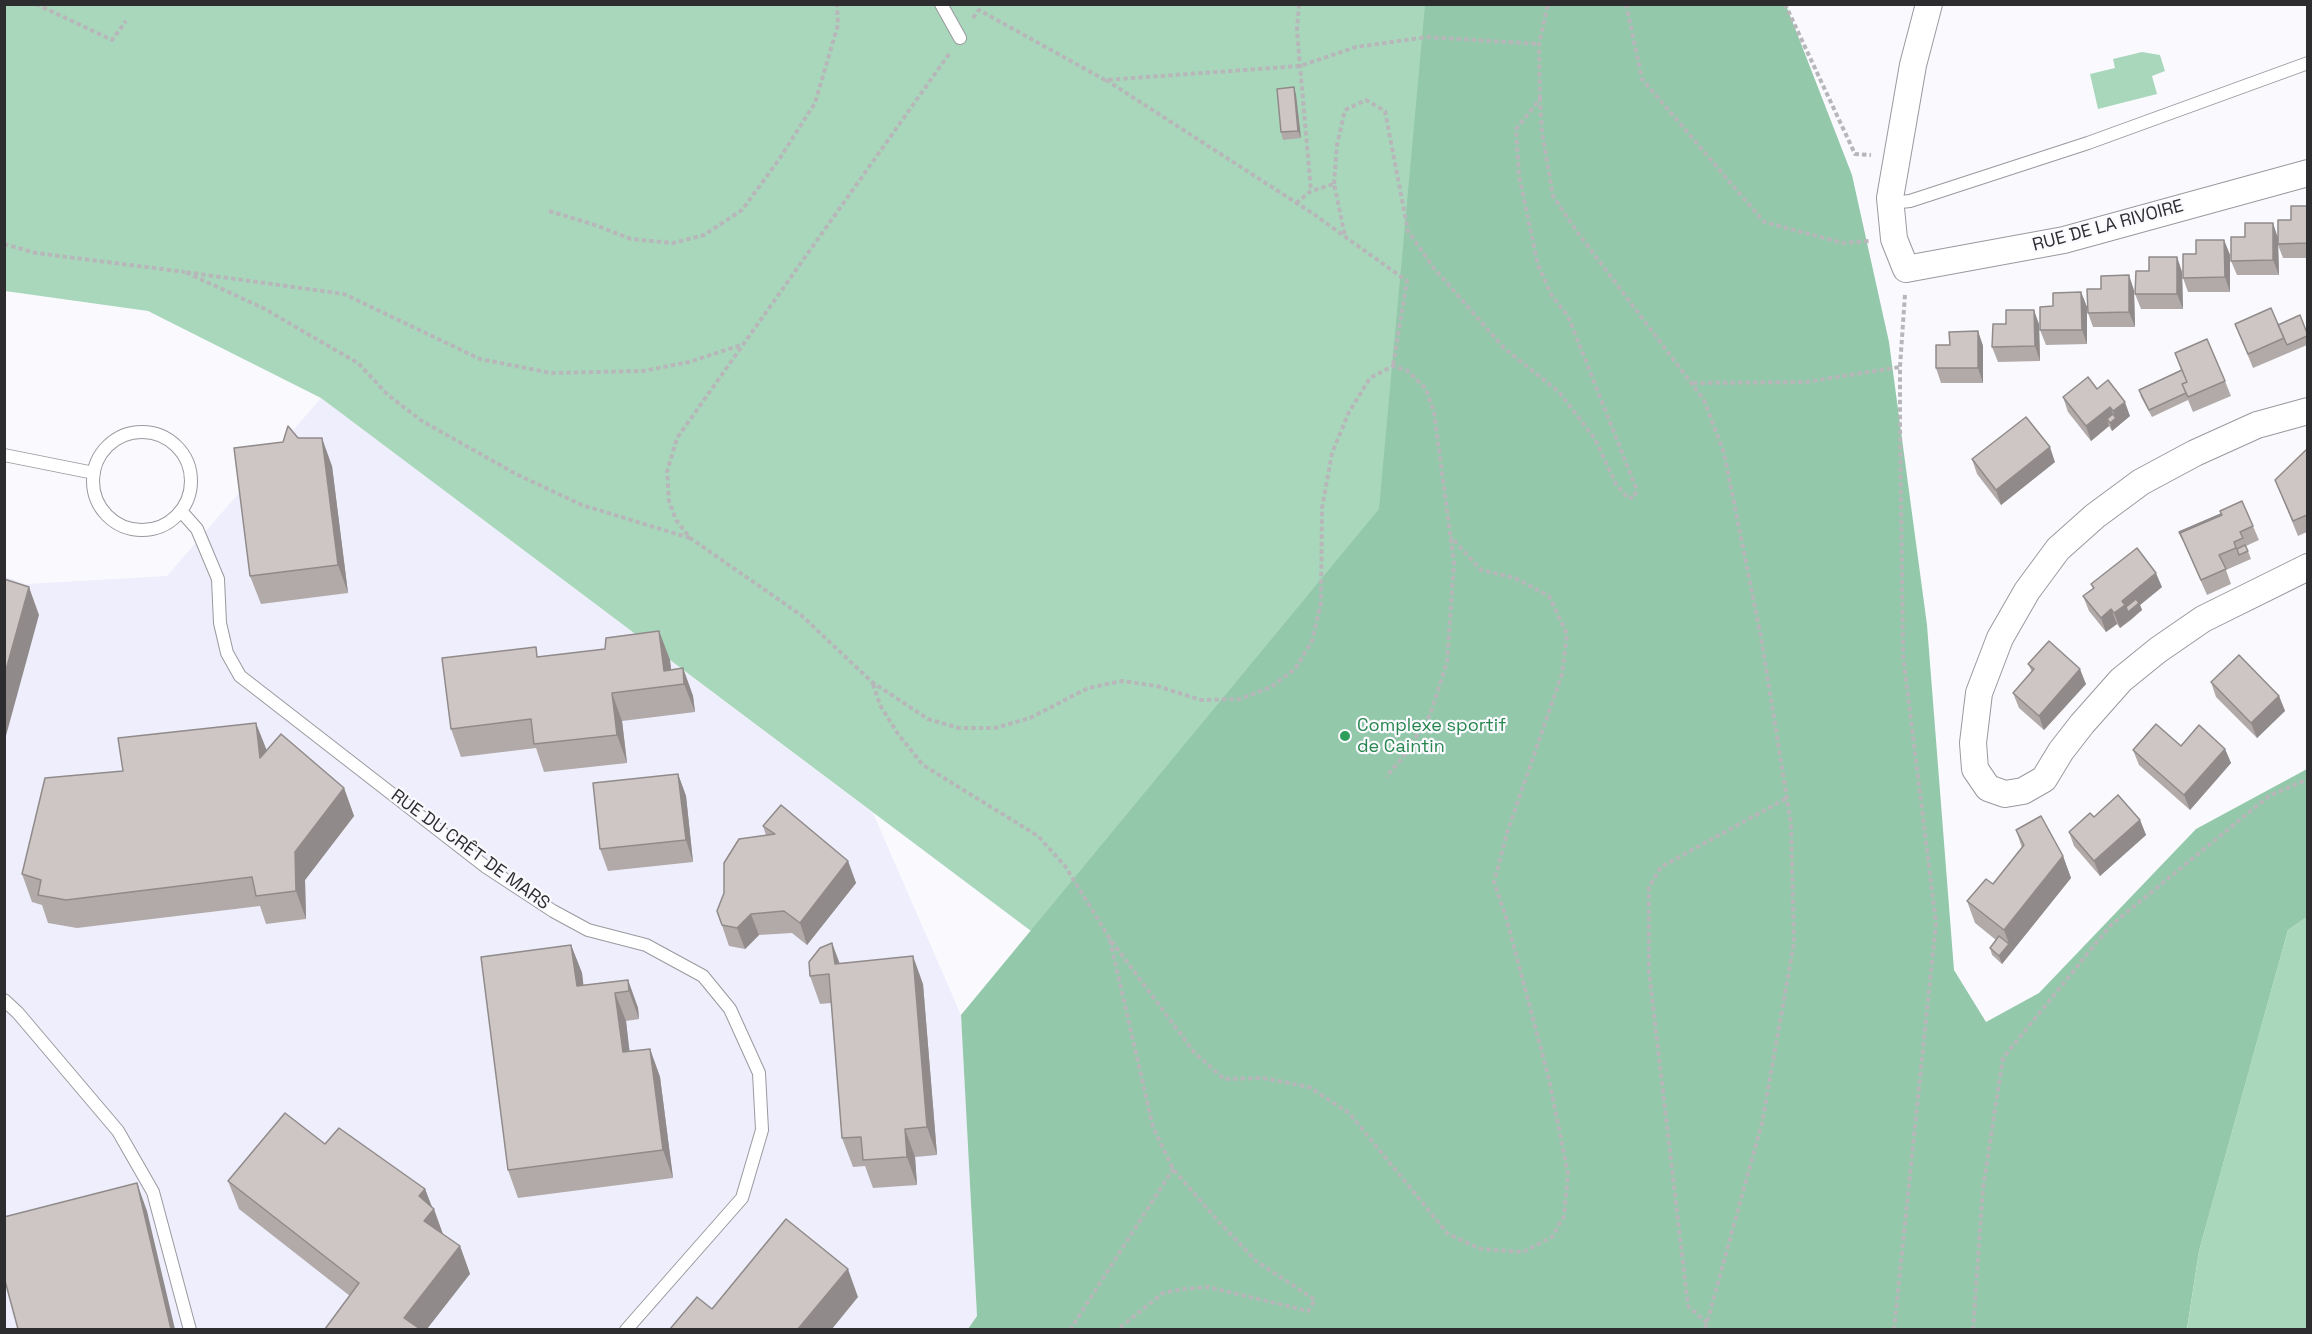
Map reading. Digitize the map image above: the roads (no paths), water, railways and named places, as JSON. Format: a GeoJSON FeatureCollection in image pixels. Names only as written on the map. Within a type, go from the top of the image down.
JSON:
{"type":"FeatureCollection","features":[{"type":"Feature","properties":{"kind":"street"},"geometry":{"type":"LineString","coordinates":[[1891,203],[1896,157],[1913,65],[1929,4]]}},
{"type":"Feature","properties":{"kind":"street","name":"RUE DE LA RIVOIRE"},"geometry":{"type":"LineString","coordinates":[[1891,203],[1894,240],[1906,269],[2064,240],[2307,173]]}},
{"type":"Feature","properties":{"kind":"street"},"geometry":{"type":"LineString","coordinates":[[2307,411],[2257,425],[2195,453],[2142,482],[2095,516],[2058,549],[2026,591],[2000,638],[1979,693],[1973,743],[1976,769],[1988,788],[2005,795],[2024,791],[2044,778],[2082,724],[2121,680],[2158,650],[2203,619],[2307,567]]}},
{"type":"Feature","properties":{"kind":"lane"},"geometry":{"type":"LineString","coordinates":[[941,4],[960,38]]}},
{"type":"Feature","properties":{"kind":"lane"},"geometry":{"type":"LineString","coordinates":[[1891,203],[1910,201],[2088,143],[2307,63]]}},
{"type":"Feature","properties":{"kind":"lane"},"geometry":{"type":"LineString","coordinates":[[145,432],[162,436],[177,446],[187,461],[192,478],[189,495],[181,511],[168,524],[150,530],[131,529],[114,522],[101,509],[94,492],[94,473],[100,457],[112,443],[127,435],[145,432]]}},
{"type":"Feature","properties":{"kind":"lane"},"geometry":{"type":"LineString","coordinates":[[4,455],[94,473]]}},
{"type":"Feature","properties":{"kind":"lane","name":"RUE DU CRÊT DE MARS"},"geometry":{"type":"LineString","coordinates":[[181,511],[197,529],[218,579],[220,623],[227,653],[240,676],[486,867],[553,911],[588,930],[646,945],[703,976],[730,1009],[759,1073],[762,1130],[742,1198],[626,1329]]}},
{"type":"Feature","properties":{"kind":"lane"},"geometry":{"type":"LineString","coordinates":[[4,1000],[18,1013],[118,1131],[153,1192],[190,1329]]}},
{"type":"Feature","properties":{"kind":"place","name":"Complexe sportif de Caintin"},"geometry":{"type":"Point","coordinates":[1345,736]}}]}
